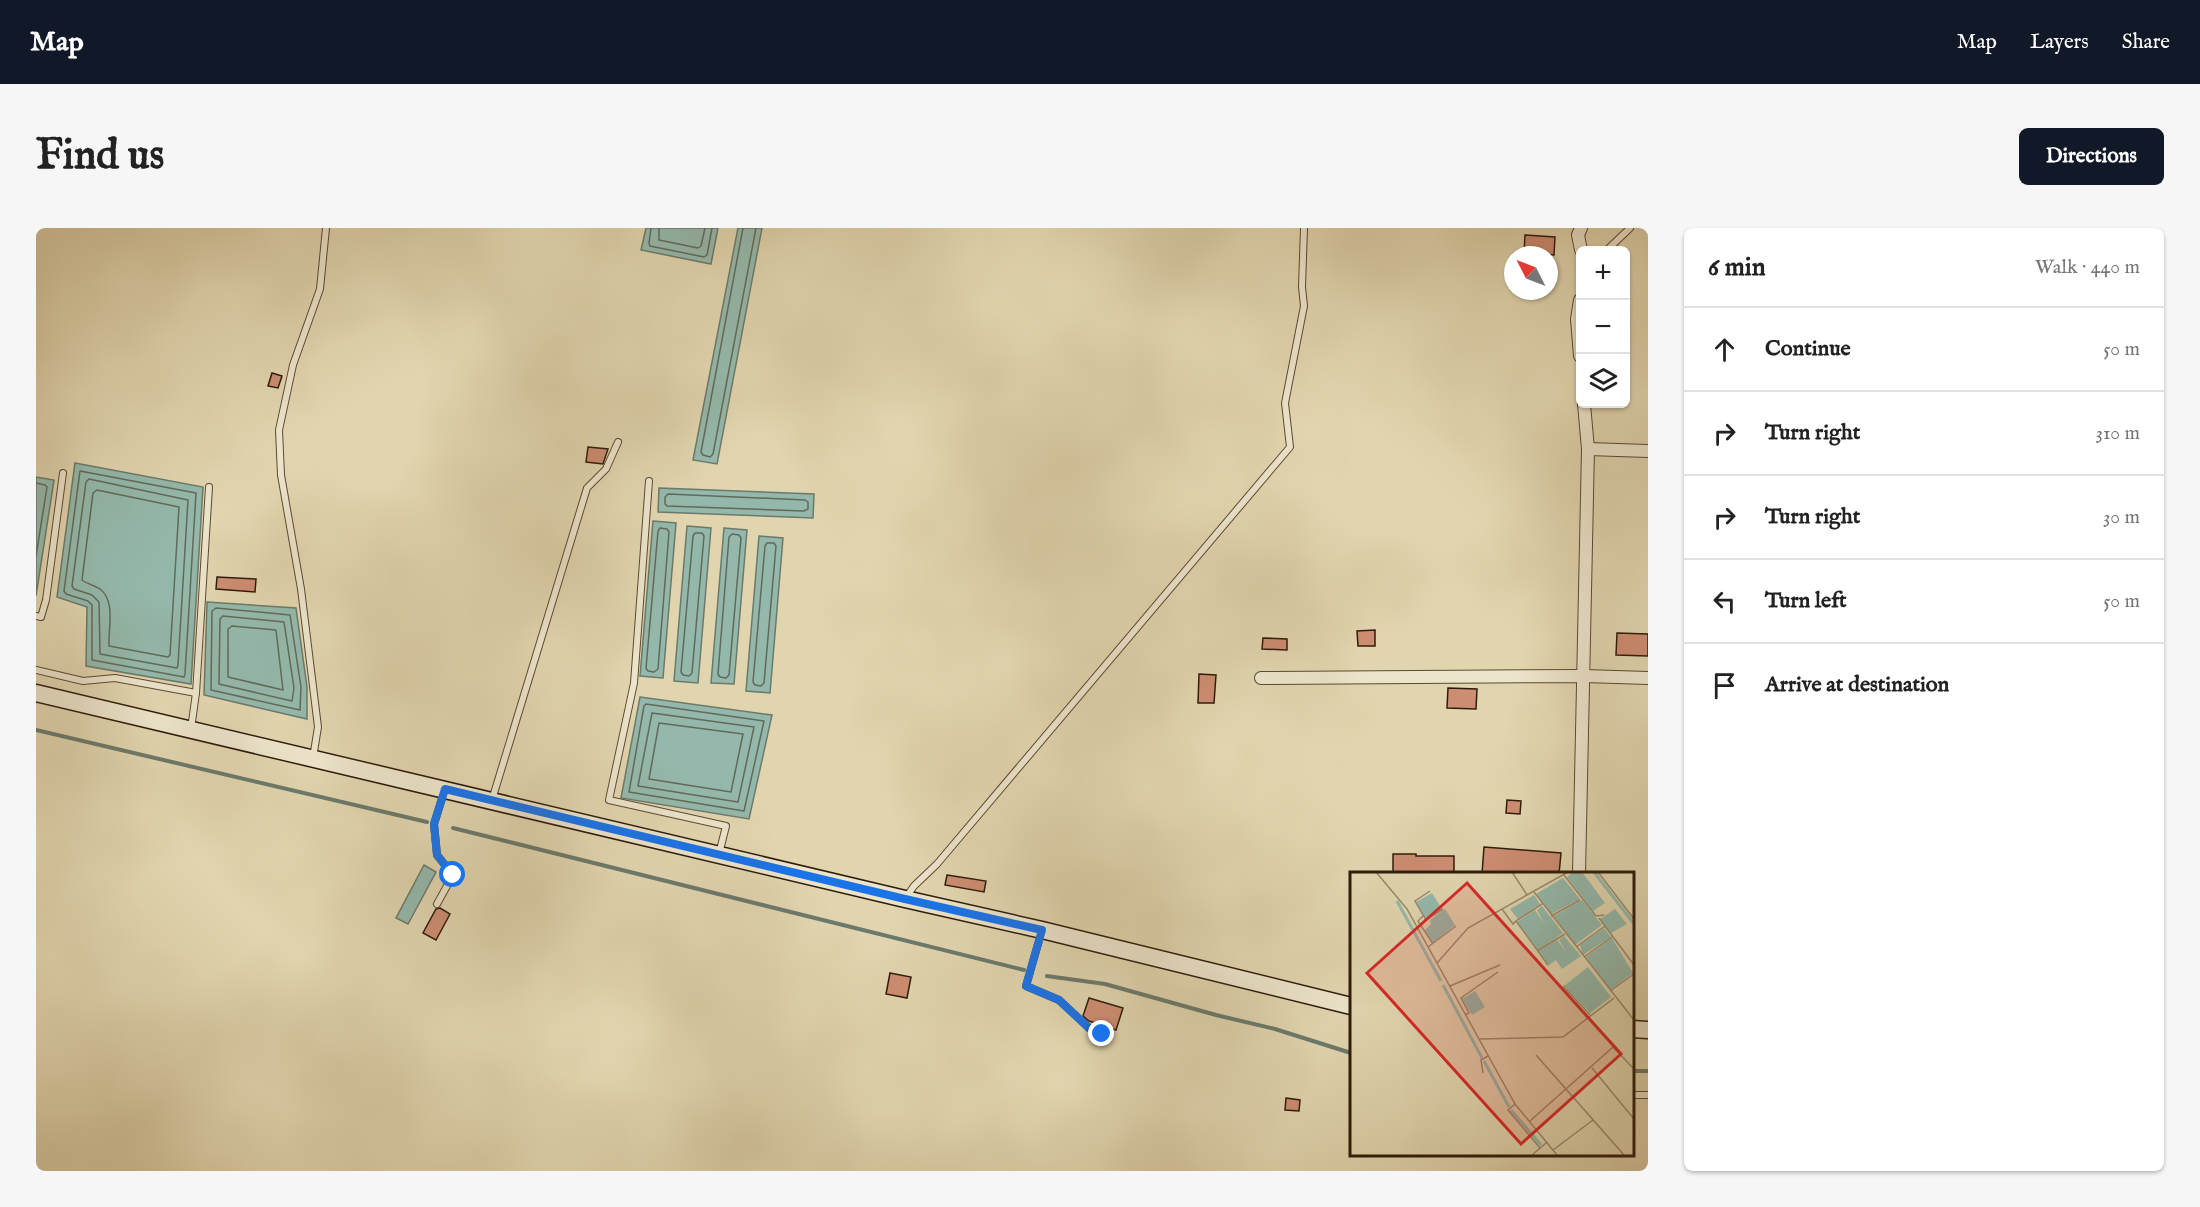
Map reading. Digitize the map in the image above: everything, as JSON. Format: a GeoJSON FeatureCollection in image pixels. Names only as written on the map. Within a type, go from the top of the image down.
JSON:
{"type":"FeatureCollection","features":[{"type":"Feature","properties":{"kind":"main road"},"geometry":{"type":"LineString","coordinates":[[36,693],[1042,930],[1350,1006]]}},
{"type":"Feature","properties":{"kind":"main road"},"geometry":{"type":"LineString","coordinates":[[1633,1029],[1648,1030]]}},
{"type":"Feature","properties":{"kind":"street"},"geometry":{"type":"LineString","coordinates":[[1580,246],[1578,235],[1581,228]]}},
{"type":"Feature","properties":{"kind":"street"},"geometry":{"type":"LineString","coordinates":[[1579,872],[1588,449],[1584,408]]}},
{"type":"Feature","properties":{"kind":"street"},"geometry":{"type":"LineString","coordinates":[[1588,449],[1648,451]]}},
{"type":"Feature","properties":{"kind":"street"},"geometry":{"type":"LineString","coordinates":[[1261,678],[1584,676],[1648,678]]}},
{"type":"Feature","properties":{"kind":"lane"},"geometry":{"type":"LineString","coordinates":[[313,758],[318,727],[302,589],[281,475],[279,430],[293,365],[320,289],[326,228]]}},
{"type":"Feature","properties":{"kind":"lane"},"geometry":{"type":"LineString","coordinates":[[905,899],[1091,680],[1123,646],[1171,586],[1290,447],[1285,403],[1304,306],[1302,287],[1304,228]]}},
{"type":"Feature","properties":{"kind":"lane"},"geometry":{"type":"LineString","coordinates":[[1611,246],[1630,228]]}},
{"type":"Feature","properties":{"kind":"lane"},"geometry":{"type":"LineString","coordinates":[[491,800],[587,488],[606,469],[618,442]]}},
{"type":"Feature","properties":{"kind":"lane"},"geometry":{"type":"LineString","coordinates":[[36,616],[41,617],[46,600],[63,473]]}},
{"type":"Feature","properties":{"kind":"lane"},"geometry":{"type":"LineString","coordinates":[[649,481],[634,683],[609,800],[726,826],[719,855]]}},
{"type":"Feature","properties":{"kind":"lane"},"geometry":{"type":"LineString","coordinates":[[191,730],[196,693],[209,488]]}},
{"type":"Feature","properties":{"kind":"lane"},"geometry":{"type":"LineString","coordinates":[[36,670],[83,681],[116,678],[196,693]]}},
{"type":"Feature","properties":{"kind":"lane"},"geometry":{"type":"LineString","coordinates":[[437,904],[453,875],[437,855],[434,824],[445,789]]}},
{"type":"Feature","properties":{"kind":"lane"},"geometry":{"type":"LineString","coordinates":[[1042,930],[1026,986],[1059,1000],[1089,1028],[1102,1034]]}},
{"type":"Feature","properties":{"kind":"water"},"geometry":{"type":"Polygon","coordinates":[[[646,228],[718,228],[711,264],[641,250],[646,228]]]}},
{"type":"Feature","properties":{"kind":"water"},"geometry":{"type":"Polygon","coordinates":[[[738,228],[762,228],[717,464],[693,460],[738,228]]]}},
{"type":"Feature","properties":{"kind":"water"},"geometry":{"type":"Polygon","coordinates":[[[75,463],[203,487],[191,684],[86,666],[87,607],[57,597],[75,463]]]}},
{"type":"Feature","properties":{"kind":"water"},"geometry":{"type":"Polygon","coordinates":[[[36,477],[54,480],[36,596],[36,477]]]}},
{"type":"Feature","properties":{"kind":"water"},"geometry":{"type":"Polygon","coordinates":[[[659,488],[814,494],[813,518],[658,512],[659,488]]]}},
{"type":"Feature","properties":{"kind":"water"},"geometry":{"type":"Polygon","coordinates":[[[653,521],[676,523],[663,678],[640,676],[653,521]]]}},
{"type":"Feature","properties":{"kind":"water"},"geometry":{"type":"Polygon","coordinates":[[[687,526],[711,528],[698,683],[674,681],[687,526]]]}},
{"type":"Feature","properties":{"kind":"water"},"geometry":{"type":"Polygon","coordinates":[[[724,528],[747,530],[734,684],[711,683],[724,528]]]}},
{"type":"Feature","properties":{"kind":"water"},"geometry":{"type":"Polygon","coordinates":[[[759,536],[783,538],[770,693],[746,691],[759,536]]]}},
{"type":"Feature","properties":{"kind":"water"},"geometry":{"type":"Polygon","coordinates":[[[207,602],[296,608],[307,687],[307,719],[204,695],[207,602]]]}},
{"type":"Feature","properties":{"kind":"water"},"geometry":{"type":"Polygon","coordinates":[[[640,697],[772,715],[749,819],[621,798],[640,697]]]}},
{"type":"Feature","properties":{"kind":"water"},"geometry":{"type":"Polygon","coordinates":[[[424,865],[436,872],[408,924],[396,918],[424,865]]]}},
{"type":"Feature","properties":{"kind":"building"},"geometry":{"type":"Polygon","coordinates":[[[1525,235],[1555,237],[1554,246],[1524,246],[1525,235]]]}},
{"type":"Feature","properties":{"kind":"building"},"geometry":{"type":"Polygon","coordinates":[[[272,373],[282,376],[278,388],[268,386],[272,373]]]}},
{"type":"Feature","properties":{"kind":"building"},"geometry":{"type":"Polygon","coordinates":[[[588,447],[608,449],[603,464],[586,462],[588,447]]]}},
{"type":"Feature","properties":{"kind":"building"},"geometry":{"type":"Polygon","coordinates":[[[217,577],[256,579],[255,592],[216,589],[217,577]]]}},
{"type":"Feature","properties":{"kind":"building"},"geometry":{"type":"Polygon","coordinates":[[[1375,630],[1375,646],[1358,646],[1357,631],[1375,630]]]}},
{"type":"Feature","properties":{"kind":"building"},"geometry":{"type":"Polygon","coordinates":[[[1617,633],[1648,634],[1648,656],[1616,655],[1617,633]]]}},
{"type":"Feature","properties":{"kind":"building"},"geometry":{"type":"Polygon","coordinates":[[[1263,638],[1287,639],[1287,650],[1262,649],[1263,638]]]}},
{"type":"Feature","properties":{"kind":"building"},"geometry":{"type":"Polygon","coordinates":[[[1199,674],[1216,675],[1214,703],[1198,703],[1199,674]]]}},
{"type":"Feature","properties":{"kind":"building"},"geometry":{"type":"Polygon","coordinates":[[[1448,688],[1477,689],[1476,709],[1447,708],[1448,688]]]}},
{"type":"Feature","properties":{"kind":"building"},"geometry":{"type":"Polygon","coordinates":[[[1507,800],[1521,801],[1520,814],[1506,813],[1507,800]]]}},
{"type":"Feature","properties":{"kind":"building"},"geometry":{"type":"Polygon","coordinates":[[[1484,847],[1561,853],[1559,872],[1482,872],[1484,847]]]}},
{"type":"Feature","properties":{"kind":"building"},"geometry":{"type":"Polygon","coordinates":[[[1393,854],[1454,856],[1454,872],[1393,872],[1393,854]]]}},
{"type":"Feature","properties":{"kind":"building"},"geometry":{"type":"Polygon","coordinates":[[[947,875],[986,881],[984,892],[945,885],[947,875]]]}},
{"type":"Feature","properties":{"kind":"building"},"geometry":{"type":"Polygon","coordinates":[[[440,908],[450,914],[436,940],[423,933],[436,909],[440,908]]]}},
{"type":"Feature","properties":{"kind":"building"},"geometry":{"type":"Polygon","coordinates":[[[890,973],[911,977],[907,998],[886,994],[890,973]]]}},
{"type":"Feature","properties":{"kind":"building"},"geometry":{"type":"Polygon","coordinates":[[[1089,998],[1123,1008],[1116,1030],[1089,1021],[1083,1016],[1089,998]]]}},
{"type":"Feature","properties":{"kind":"building"},"geometry":{"type":"Polygon","coordinates":[[[1286,1098],[1300,1100],[1299,1111],[1285,1110],[1286,1098]]]}},
{"type":"Feature","properties":{"kind":"waterway"},"geometry":{"type":"LineString","coordinates":[[36,730],[427,822]]}},
{"type":"Feature","properties":{"kind":"waterway"},"geometry":{"type":"LineString","coordinates":[[453,828],[1024,970]]}},
{"type":"Feature","properties":{"kind":"waterway"},"geometry":{"type":"LineString","coordinates":[[1047,976],[1105,984],[1275,1029],[1350,1053]]}},
{"type":"Feature","properties":{"kind":"waterway"},"geometry":{"type":"LineString","coordinates":[[1633,1071],[1648,1071]]}},
{"type":"Feature","properties":{"kind":"route"},"geometry":{"type":"LineString","coordinates":[[453,875],[437,855],[434,824],[445,789],[1042,930],[1026,986],[1059,1000],[1089,1028],[1102,1034]]}}]}
